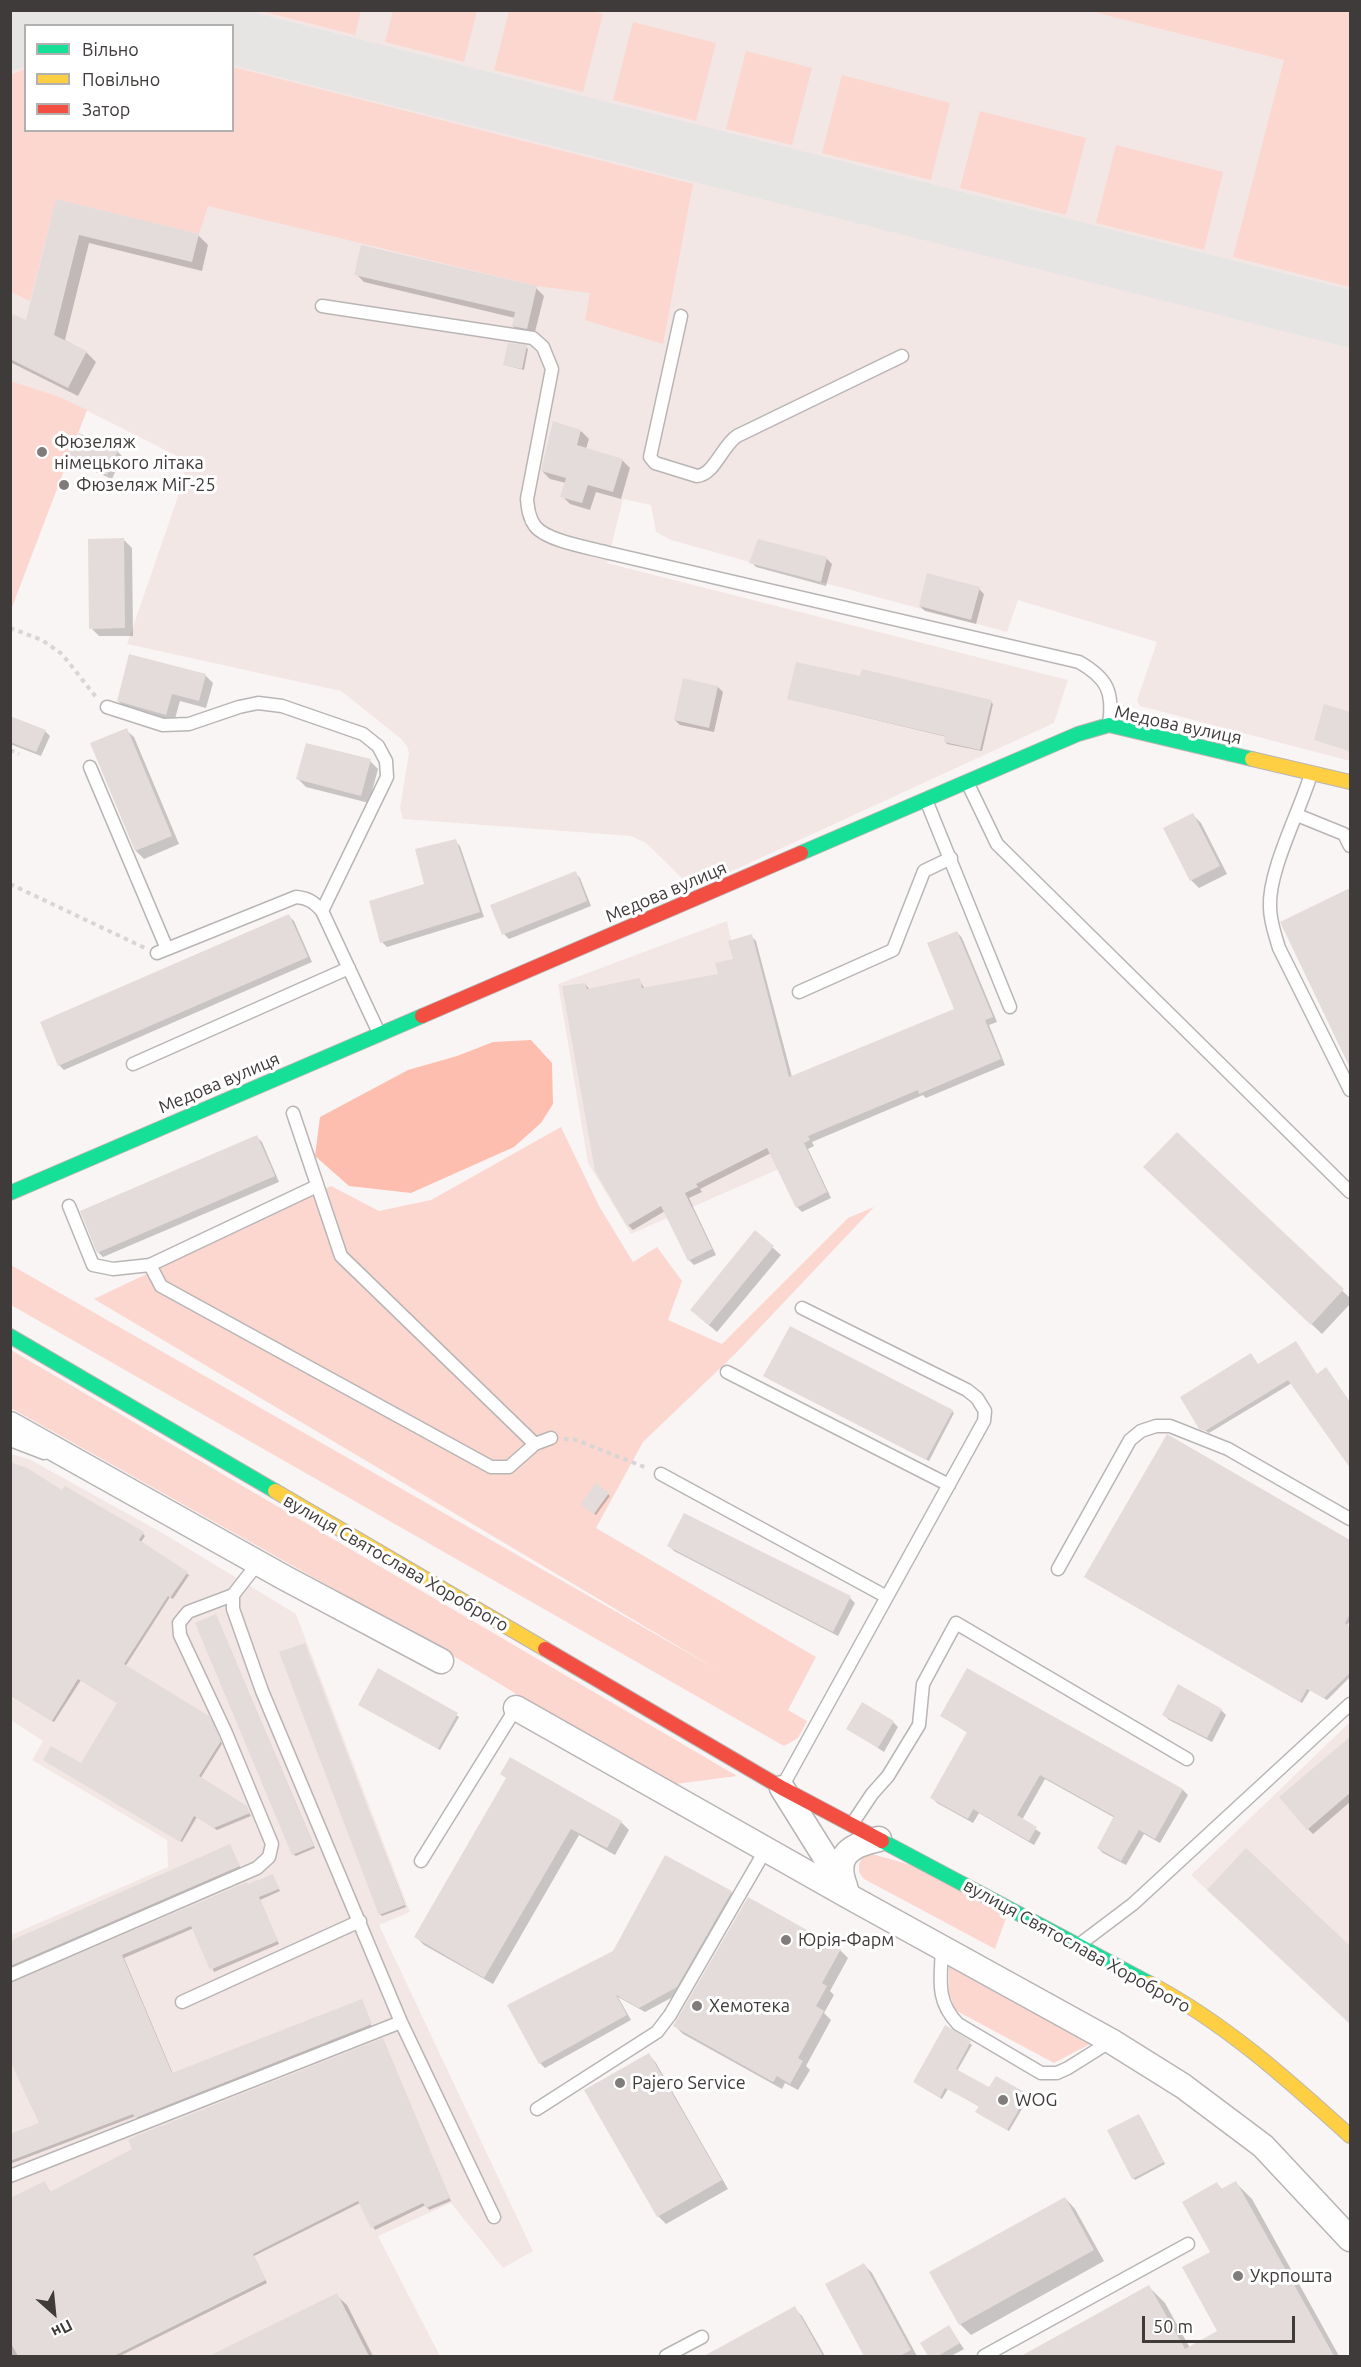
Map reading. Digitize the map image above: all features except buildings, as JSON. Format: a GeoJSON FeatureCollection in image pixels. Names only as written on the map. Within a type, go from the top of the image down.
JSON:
{"type":"FeatureCollection","features":[{"type":"Feature","properties":{"kind":"street","name":"Медова вулиця"},"geometry":{"type":"LineString","coordinates":[[10,1193],[1078,734],[1109,725],[1350,782]]}},
{"type":"Feature","properties":{"kind":"street","name":"вулиця Святослава Хороброго"},"geometry":{"type":"LineString","coordinates":[[10,1336],[782,1788],[1159,1988],[1228,2033],[1289,2081],[1350,2136]]}},
{"type":"Feature","properties":{"kind":"street"},"geometry":{"type":"LineString","coordinates":[[10,1424],[258,1563],[441,1661]]}},
{"type":"Feature","properties":{"kind":"street","name":"вулиця Святослава Хороброго"},"geometry":{"type":"LineString","coordinates":[[516,1708],[850,1897],[1111,2041],[1183,2086],[1263,2146],[1350,2239]]}},
{"type":"Feature","properties":{"kind":"street","name":"вулиця Святослава Хороброго"},"geometry":{"type":"LineString","coordinates":[[782,1788],[850,1897]]}},
{"type":"Feature","properties":{"kind":"street"},"geometry":{"type":"LineString","coordinates":[[850,1897],[842,1879],[841,1862],[848,1852],[859,1845],[879,1839]]}},
{"type":"Feature","properties":{"kind":"lane"},"geometry":{"type":"LineString","coordinates":[[322,306],[534,338],[543,347],[552,369],[527,499],[529,515],[536,528],[549,536],[632,559],[1079,662],[1101,678],[1109,690],[1112,708],[1109,725]]}},
{"type":"Feature","properties":{"kind":"lane"},"geometry":{"type":"LineString","coordinates":[[681,316],[650,457],[655,463],[697,476],[710,470],[727,443],[737,436],[902,356]]}},
{"type":"Feature","properties":{"kind":"lane"},"geometry":{"type":"LineString","coordinates":[[107,707],[163,725],[189,724],[258,703],[282,706],[363,734],[378,746],[386,761],[387,777],[322,911]]}},
{"type":"Feature","properties":{"kind":"lane"},"geometry":{"type":"LineString","coordinates":[[90,766],[162,951],[296,897],[306,898],[322,911],[379,1034]]}},
{"type":"Feature","properties":{"kind":"lane"},"geometry":{"type":"LineString","coordinates":[[1312,773],[1273,878],[1269,905],[1272,927],[1279,948],[1350,1090]]}},
{"type":"Feature","properties":{"kind":"lane"},"geometry":{"type":"LineString","coordinates":[[967,782],[997,844],[1350,1192]]}},
{"type":"Feature","properties":{"kind":"lane"},"geometry":{"type":"LineString","coordinates":[[926,800],[1010,1007]]}},
{"type":"Feature","properties":{"kind":"lane"},"geometry":{"type":"LineString","coordinates":[[1297,815],[1344,834],[1350,846]]}},
{"type":"Feature","properties":{"kind":"lane"},"geometry":{"type":"LineString","coordinates":[[799,992],[893,950],[924,871],[951,858]]}},
{"type":"Feature","properties":{"kind":"lane"},"geometry":{"type":"LineString","coordinates":[[133,1064],[348,968]]}},
{"type":"Feature","properties":{"kind":"lane"},"geometry":{"type":"LineString","coordinates":[[293,1113],[341,1256],[535,1444]]}},
{"type":"Feature","properties":{"kind":"lane"},"geometry":{"type":"LineString","coordinates":[[69,1206],[93,1265],[113,1269],[150,1265],[318,1186]]}},
{"type":"Feature","properties":{"kind":"lane"},"geometry":{"type":"LineString","coordinates":[[150,1265],[161,1286],[491,1467],[509,1467],[535,1444],[551,1438]]}},
{"type":"Feature","properties":{"kind":"lane"},"geometry":{"type":"LineString","coordinates":[[782,1788],[984,1421],[986,1411],[977,1398],[966,1390],[802,1308]]}},
{"type":"Feature","properties":{"kind":"lane"},"geometry":{"type":"LineString","coordinates":[[728,1372],[949,1485]]}},
{"type":"Feature","properties":{"kind":"lane"},"geometry":{"type":"LineString","coordinates":[[1058,1569],[1130,1440],[1141,1431],[1156,1426],[1170,1426],[1228,1449],[1350,1519]]}},
{"type":"Feature","properties":{"kind":"lane"},"geometry":{"type":"LineString","coordinates":[[10,1440],[86,1466]]}},
{"type":"Feature","properties":{"kind":"lane"},"geometry":{"type":"LineString","coordinates":[[661,1474],[887,1597]]}},
{"type":"Feature","properties":{"kind":"lane"},"geometry":{"type":"LineString","coordinates":[[10,1975],[257,1868],[269,1857],[272,1844],[226,1733],[180,1635],[179,1623],[188,1611],[233,1594],[258,1563]]}},
{"type":"Feature","properties":{"kind":"lane"},"geometry":{"type":"LineString","coordinates":[[233,1594],[233,1609],[262,1691],[401,2022],[494,2217]]}},
{"type":"Feature","properties":{"kind":"lane"},"geometry":{"type":"LineString","coordinates":[[852,1825],[872,1794],[888,1776],[920,1725],[923,1684],[956,1623],[1187,1759]]}},
{"type":"Feature","properties":{"kind":"lane"},"geometry":{"type":"LineString","coordinates":[[1079,1945],[1133,1904],[1350,1704]]}},
{"type":"Feature","properties":{"kind":"lane"},"geometry":{"type":"LineString","coordinates":[[421,1861],[516,1708]]}},
{"type":"Feature","properties":{"kind":"lane"},"geometry":{"type":"LineString","coordinates":[[537,2109],[657,2032],[670,2015],[766,1848]]}},
{"type":"Feature","properties":{"kind":"lane"},"geometry":{"type":"LineString","coordinates":[[182,2002],[360,1921]]}},
{"type":"Feature","properties":{"kind":"lane"},"geometry":{"type":"LineString","coordinates":[[942,1947],[941,1997],[947,2013],[958,2024],[1041,2073],[1057,2073],[1068,2068],[1111,2041]]}},
{"type":"Feature","properties":{"kind":"lane"},"geometry":{"type":"LineString","coordinates":[[10,2176],[401,2022]]}},
{"type":"Feature","properties":{"kind":"lane"},"geometry":{"type":"LineString","coordinates":[[984,2356],[1188,2244]]}},
{"type":"Feature","properties":{"kind":"lane"},"geometry":{"type":"LineString","coordinates":[[666,2356],[702,2337]]}},
{"type":"Feature","properties":{"kind":"path"},"geometry":{"type":"LineString","coordinates":[[10,628],[42,640],[62,654],[92,693],[107,707]]}},
{"type":"Feature","properties":{"kind":"path"},"geometry":{"type":"LineString","coordinates":[[10,750],[19,754]]}},
{"type":"Feature","properties":{"kind":"path"},"geometry":{"type":"LineString","coordinates":[[10,884],[162,951]]}},
{"type":"Feature","properties":{"kind":"path"},"geometry":{"type":"LineString","coordinates":[[551,1438],[576,1440],[661,1474]]}},
{"type":"Feature","properties":{"kind":"shaded area"},"geometry":{"type":"Polygon","coordinates":[[[361,10],[355,35],[260,11],[361,10]]]}},
{"type":"Feature","properties":{"kind":"shaded area"},"geometry":{"type":"Polygon","coordinates":[[[588,10],[603,14],[583,92],[494,70],[509,11],[588,10]]]}},
{"type":"Feature","properties":{"kind":"shaded area"},"geometry":{"type":"Polygon","coordinates":[[[10,11],[1350,11],[1350,761],[1140,706],[1137,700],[1157,642],[1018,600],[1007,632],[671,540],[656,532],[651,505],[623,499],[607,563],[1068,680],[1054,723],[693,889],[646,843],[631,836],[403,819],[400,808],[409,753],[407,746],[341,691],[127,644],[185,476],[177,456],[60,397],[11,381],[10,11]]]}},
{"type":"Feature","properties":{"kind":"shaded area"},"geometry":{"type":"Polygon","coordinates":[[[393,11],[477,11],[464,62],[385,42],[393,11]]]}},
{"type":"Feature","properties":{"kind":"shaded area"},"geometry":{"type":"Polygon","coordinates":[[[1090,11],[1350,11],[1350,287],[1233,257],[1284,60],[1090,11]]]}},
{"type":"Feature","properties":{"kind":"shaded area"},"geometry":{"type":"Polygon","coordinates":[[[633,22],[716,43],[696,121],[613,100],[633,22]]]}},
{"type":"Feature","properties":{"kind":"shaded area"},"geometry":{"type":"Polygon","coordinates":[[[746,51],[812,68],[792,145],[726,129],[746,51]]]}},
{"type":"Feature","properties":{"kind":"shaded area"},"geometry":{"type":"Polygon","coordinates":[[[234,67],[693,184],[663,344],[585,320],[590,293],[537,286],[208,206],[199,234],[56,199],[30,301],[11,292],[10,75],[24,69],[24,132],[234,132],[234,67]]]}},
{"type":"Feature","properties":{"kind":"shaded area"},"geometry":{"type":"Polygon","coordinates":[[[842,75],[950,103],[931,180],[822,153],[842,75]]]}},
{"type":"Feature","properties":{"kind":"shaded area"},"geometry":{"type":"Polygon","coordinates":[[[980,111],[1086,138],[1066,215],[960,188],[980,111]]]}},
{"type":"Feature","properties":{"kind":"shaded area"},"geometry":{"type":"Polygon","coordinates":[[[1116,145],[1223,172],[1204,250],[1096,223],[1116,145]]]}},
{"type":"Feature","properties":{"kind":"shaded area"},"geometry":{"type":"Polygon","coordinates":[[[11,381],[60,397],[87,410],[11,610],[11,381]]]}},
{"type":"Feature","properties":{"kind":"shaded area"},"geometry":{"type":"Polygon","coordinates":[[[727,921],[781,1168],[631,1234],[588,1163],[558,984],[727,921]]]}},
{"type":"Feature","properties":{"kind":"shaded area"},"geometry":{"type":"Polygon","coordinates":[[[531,1040],[552,1063],[553,1104],[541,1123],[514,1147],[411,1193],[349,1186],[315,1156],[320,1117],[408,1070],[457,1056],[493,1042],[531,1040]]]}},
{"type":"Feature","properties":{"kind":"shaded area"},"geometry":{"type":"Polygon","coordinates":[[[561,1127],[599,1206],[633,1262],[657,1247],[682,1281],[668,1320],[722,1344],[848,1218],[874,1207],[735,1354],[643,1442],[596,1528],[816,1657],[788,1710],[807,1721],[798,1738],[784,1746],[11,1305],[11,1265],[718,1670],[94,1299],[331,1186],[379,1211],[431,1200],[561,1127]]]}},
{"type":"Feature","properties":{"kind":"shaded area"},"geometry":{"type":"Polygon","coordinates":[[[11,1350],[737,1776],[668,1785],[445,1651],[11,1408],[11,1350]]]}},
{"type":"Feature","properties":{"kind":"shaded area"},"geometry":{"type":"Polygon","coordinates":[[[10,1454],[29,1459],[166,1535],[296,1614],[410,1912],[379,1925],[533,2251],[503,2268],[451,2203],[378,2236],[440,2356],[11,2356],[11,1935],[168,1867],[167,1840],[32,1760],[43,1741],[11,1720],[10,1454]]]}},
{"type":"Feature","properties":{"kind":"shaded area"},"geometry":{"type":"Polygon","coordinates":[[[1350,1722],[1350,2024],[1191,1875],[1350,1722]]]}},
{"type":"Feature","properties":{"kind":"shaded area"},"geometry":{"type":"Polygon","coordinates":[[[865,1852],[911,1865],[1007,1915],[995,1949],[864,1879],[859,1872],[859,1864],[865,1852]]]}},
{"type":"Feature","properties":{"kind":"shaded area"},"geometry":{"type":"Polygon","coordinates":[[[949,1960],[1094,2042],[1054,2063],[955,2010],[949,1992],[949,1960]]]}},
{"type":"Feature","properties":{"kind":"taxiway"},"geometry":{"type":"LineString","coordinates":[[60,24],[89,17],[122,14],[181,24]]}},
{"type":"Feature","properties":{"kind":"taxiway"},"geometry":{"type":"LineString","coordinates":[[10,42],[24,37]]}},
{"type":"Feature","properties":{"kind":"taxiway"},"geometry":{"type":"LineString","coordinates":[[234,37],[1350,319]]}},
{"type":"Feature","properties":{"kind":"traffic: fast"},"geometry":{"type":"LineString","coordinates":[[801,853],[1078,734],[1109,725],[1252,759]]}},
{"type":"Feature","properties":{"kind":"traffic: fast"},"geometry":{"type":"LineString","coordinates":[[10,1193],[422,1016]]}},
{"type":"Feature","properties":{"kind":"traffic: fast"},"geometry":{"type":"LineString","coordinates":[[10,1336],[275,1491]]}},
{"type":"Feature","properties":{"kind":"traffic: fast"},"geometry":{"type":"LineString","coordinates":[[882,1841],[1149,1983]]}},
{"type":"Feature","properties":{"kind":"traffic: slow"},"geometry":{"type":"LineString","coordinates":[[1252,759],[1350,782]]}},
{"type":"Feature","properties":{"kind":"traffic: slow"},"geometry":{"type":"LineString","coordinates":[[275,1491],[545,1649]]}},
{"type":"Feature","properties":{"kind":"traffic: slow"},"geometry":{"type":"LineString","coordinates":[[1149,1983],[1203,2015],[1254,2053],[1350,2136]]}},
{"type":"Feature","properties":{"kind":"traffic: jam"},"geometry":{"type":"LineString","coordinates":[[422,1016],[801,853]]}},
{"type":"Feature","properties":{"kind":"traffic: jam"},"geometry":{"type":"LineString","coordinates":[[545,1649],[782,1788],[882,1841]]}},
{"type":"Feature","properties":{"kind":"place","name":"Фюзеляж німецького літака"},"geometry":{"type":"Point","coordinates":[42,452]}},
{"type":"Feature","properties":{"kind":"place","name":"Фюзеляж МіГ-25"},"geometry":{"type":"Point","coordinates":[64,485]}},
{"type":"Feature","properties":{"kind":"place","name":"Юрія-Фарм"},"geometry":{"type":"Point","coordinates":[786,1940]}},
{"type":"Feature","properties":{"kind":"place","name":"Хемотека"},"geometry":{"type":"Point","coordinates":[697,2006]}},
{"type":"Feature","properties":{"kind":"place","name":"Pajero Service"},"geometry":{"type":"Point","coordinates":[620,2083]}},
{"type":"Feature","properties":{"kind":"place","name":"WOG"},"geometry":{"type":"Point","coordinates":[1003,2100]}},
{"type":"Feature","properties":{"kind":"place","name":"Укрпошта"},"geometry":{"type":"Point","coordinates":[1238,2276]}}]}
